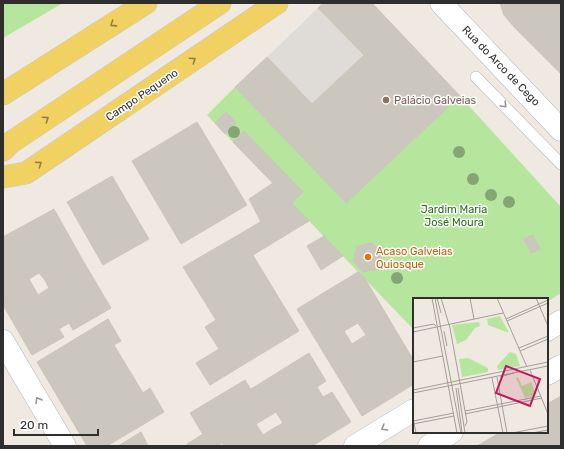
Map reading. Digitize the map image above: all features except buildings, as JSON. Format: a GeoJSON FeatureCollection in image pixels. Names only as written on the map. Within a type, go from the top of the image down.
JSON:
{"type":"FeatureCollection","features":[{"type":"Feature","properties":{"kind":"main road"},"geometry":{"type":"LineString","coordinates":[[3,94],[146,3]]}},
{"type":"Feature","properties":{"kind":"main road"},"geometry":{"type":"LineString","coordinates":[[3,150],[10,143],[220,3]]}},
{"type":"Feature","properties":{"kind":"main road","name":"Campo Pequeno"},"geometry":{"type":"LineString","coordinates":[[3,177],[26,173],[278,3]]}},
{"type":"Feature","properties":{"kind":"street","name":"Rua do Arco de Cego"},"geometry":{"type":"LineString","coordinates":[[440,3],[561,130]]}},
{"type":"Feature","properties":{"kind":"street"},"geometry":{"type":"LineString","coordinates":[[548,329],[561,322]]}},
{"type":"Feature","properties":{"kind":"street"},"geometry":{"type":"LineString","coordinates":[[3,341],[65,446]]}},
{"type":"Feature","properties":{"kind":"street"},"geometry":{"type":"LineString","coordinates":[[548,373],[561,366]]}},
{"type":"Feature","properties":{"kind":"street"},"geometry":{"type":"LineString","coordinates":[[355,446],[413,411]]}},
{"type":"Feature","properties":{"kind":"street"},"geometry":{"type":"LineString","coordinates":[[429,446],[450,433]]}},
{"type":"Feature","properties":{"kind":"lane"},"geometry":{"type":"LineString","coordinates":[[476,77],[561,164]]}},
{"type":"Feature","properties":{"kind":"green space"},"geometry":{"type":"Polygon","coordinates":[[[3,3],[63,3],[3,38],[3,3]]]}},
{"type":"Feature","properties":{"kind":"green space","name":"Jardim Maria José Moura"},"geometry":{"type":"Polygon","coordinates":[[[235,87],[346,202],[460,96],[561,207],[561,293],[548,301],[548,298],[413,298],[413,329],[207,115],[235,87]]]}},
{"type":"Feature","properties":{"kind":"shaded area"},"geometry":{"type":"Polygon","coordinates":[[[318,8],[364,55],[312,104],[267,57],[318,8]]]}},
{"type":"Feature","properties":{"kind":"place","name":"Palácio Galveias"},"geometry":{"type":"Point","coordinates":[386,100]}},
{"type":"Feature","properties":{"kind":"place","name":"Acaso Galveias Quiosque"},"geometry":{"type":"Point","coordinates":[368,257]}}]}
